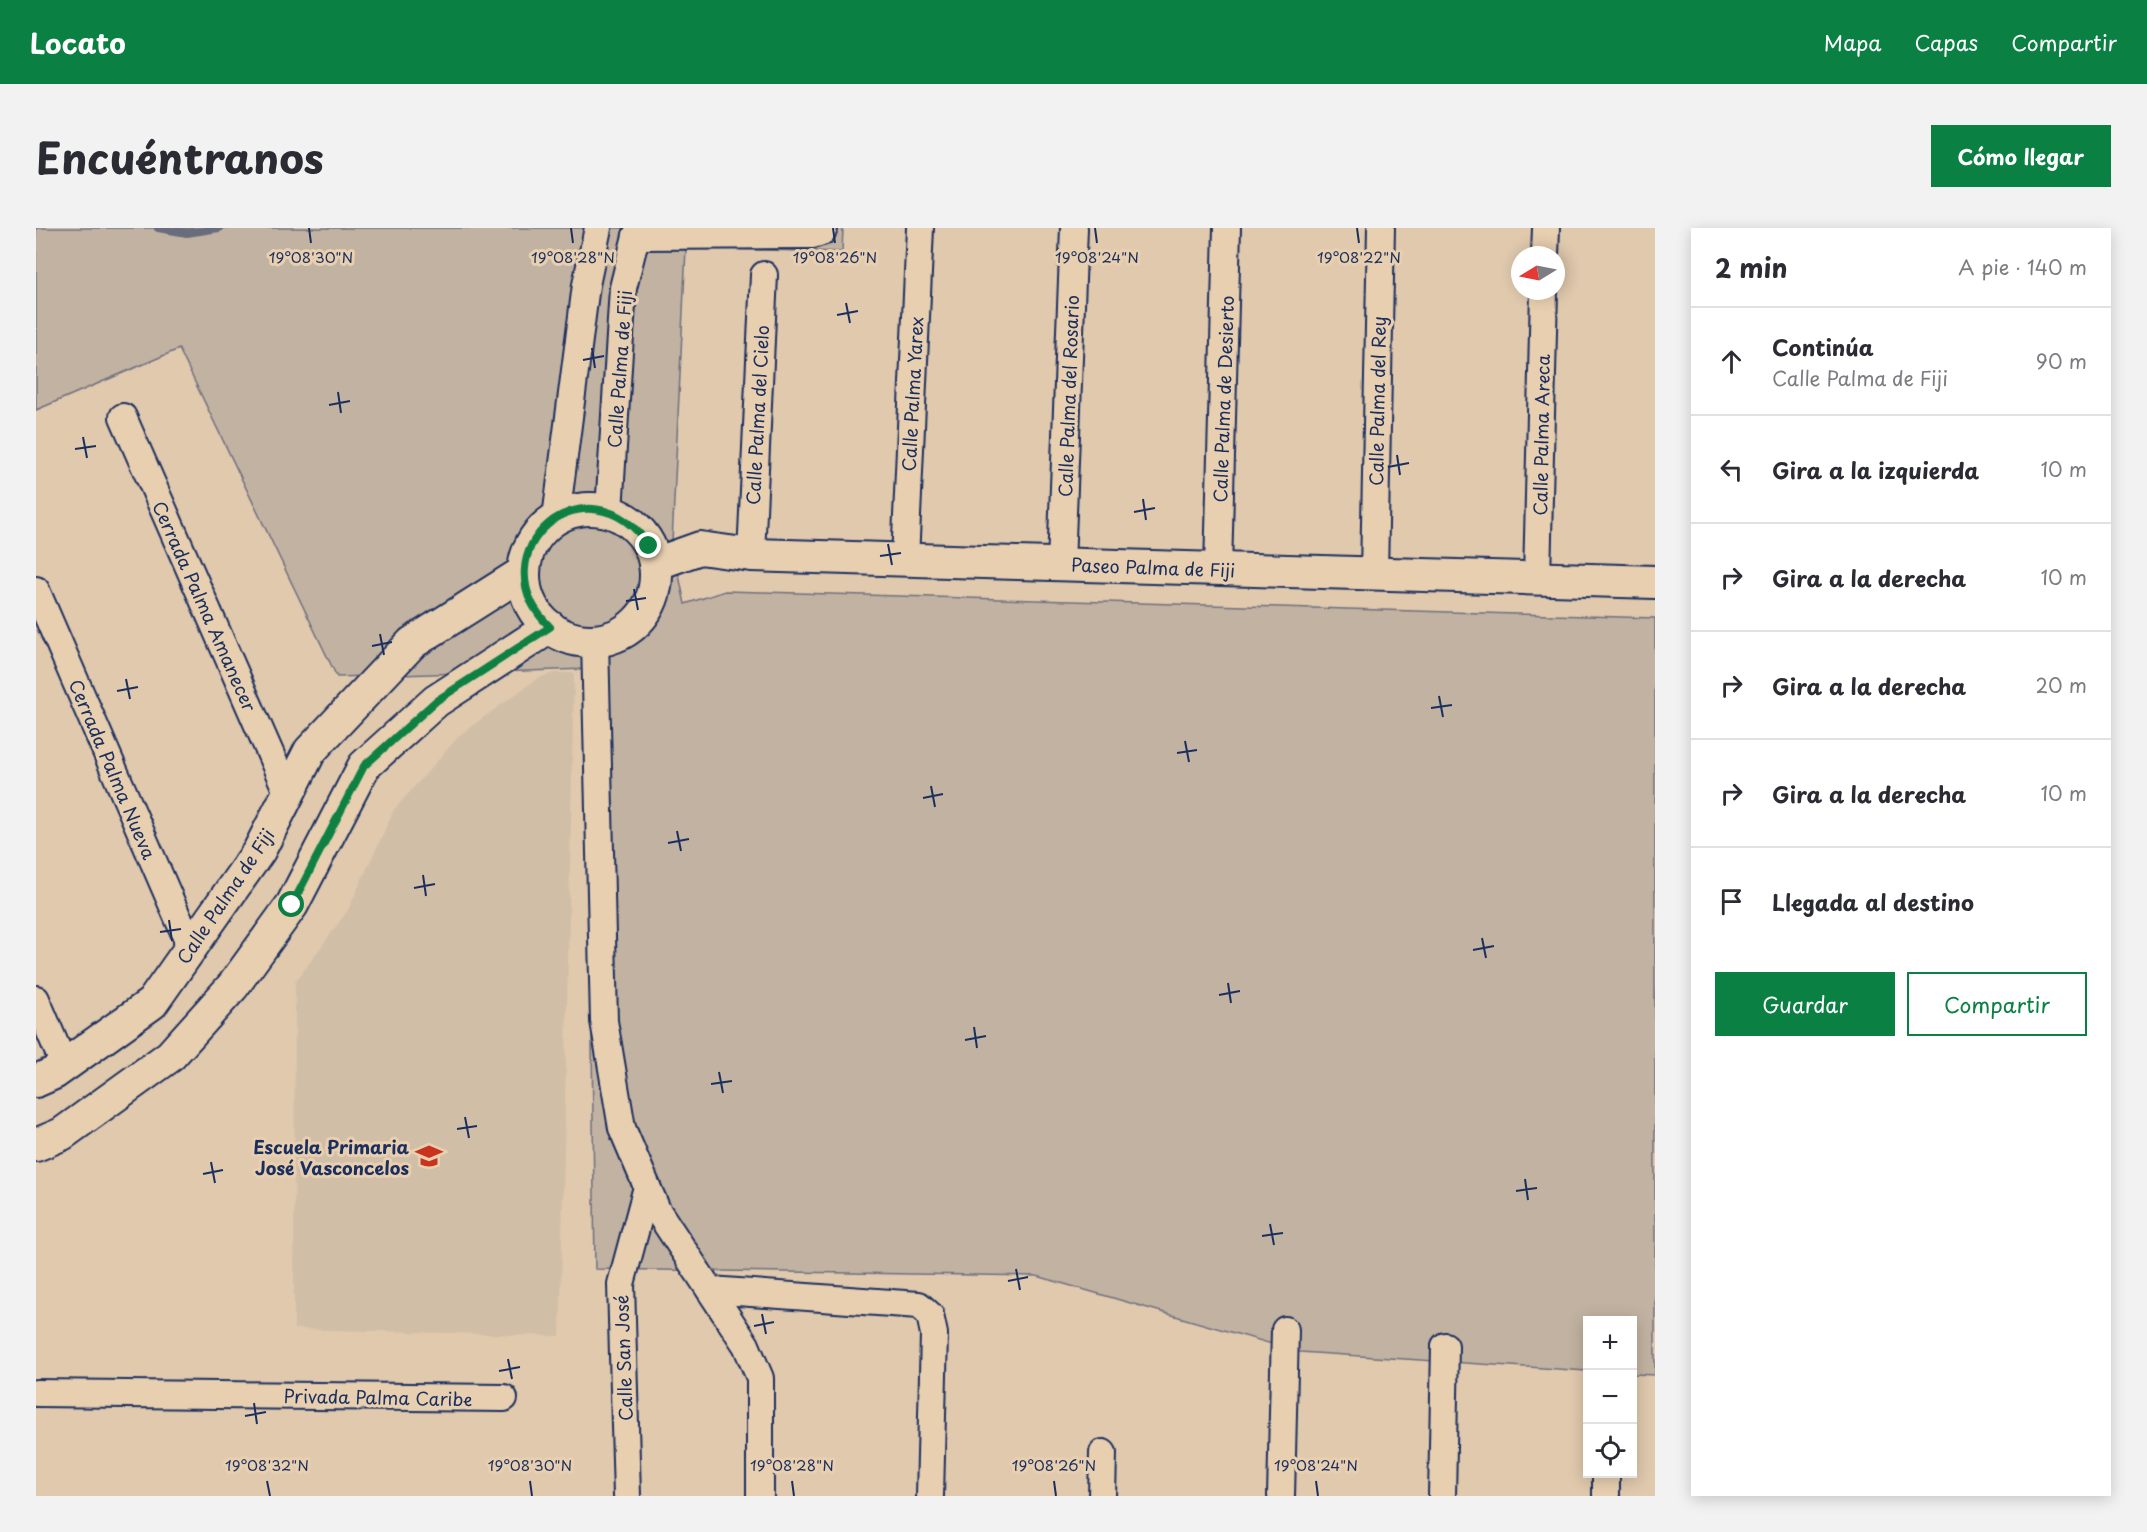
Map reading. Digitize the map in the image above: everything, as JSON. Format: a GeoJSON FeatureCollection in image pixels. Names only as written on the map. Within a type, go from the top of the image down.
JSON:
{"type":"FeatureCollection","features":[{"type":"Feature","properties":{"kind":"street"},"geometry":{"type":"LineString","coordinates":[[556,518],[586,285],[598,228]]}},
{"type":"Feature","properties":{"kind":"street"},"geometry":{"type":"LineString","coordinates":[[638,232],[812,236],[822,232],[824,228]]}},
{"type":"Feature","properties":{"kind":"street","name":"Calle Palma Yarex"},"geometry":{"type":"LineString","coordinates":[[905,560],[920,228]]}},
{"type":"Feature","properties":{"kind":"street","name":"Calle Palma del Rosario"},"geometry":{"type":"LineString","coordinates":[[1061,565],[1074,228]]}},
{"type":"Feature","properties":{"kind":"street","name":"Calle Palma de Desierto"},"geometry":{"type":"LineString","coordinates":[[1218,569],[1227,228]]}},
{"type":"Feature","properties":{"kind":"street","name":"Calle Palma del Rey"},"geometry":{"type":"LineString","coordinates":[[1374,573],[1381,228]]}},
{"type":"Feature","properties":{"kind":"street"},"geometry":{"type":"LineString","coordinates":[[1545,246],[1546,228]]}},
{"type":"Feature","properties":{"kind":"street","name":"Calle Palma de Fiji"},"geometry":{"type":"LineString","coordinates":[[609,511],[623,288],[638,232]]}},
{"type":"Feature","properties":{"kind":"street","name":"Calle Palma del Cielo"},"geometry":{"type":"LineString","coordinates":[[750,555],[764,275]]}},
{"type":"Feature","properties":{"kind":"street","name":"Calle Palma Areca"},"geometry":{"type":"LineString","coordinates":[[1537,578],[1544,300]]}},
{"type":"Feature","properties":{"kind":"street","name":"Cerrada Palma Amanecer"},"geometry":{"type":"LineString","coordinates":[[123,417],[288,794]]}},
{"type":"Feature","properties":{"kind":"street"},"geometry":{"type":"LineString","coordinates":[[591,508],[609,511],[625,519],[639,531],[649,546],[655,564],[656,582],[651,600],[642,616],[629,628],[613,637],[579,640],[550,627],[539,616],[526,588],[524,572],[527,557],[533,542],[542,530],[556,518],[572,511],[591,508]]}},
{"type":"Feature","properties":{"kind":"street","name":"Paseo Palma de Fiji"},"geometry":{"type":"LineString","coordinates":[[655,564],[700,548],[750,555],[1655,582]]}},
{"type":"Feature","properties":{"kind":"street","name":"Calle Palma de Fiji"},"geometry":{"type":"LineString","coordinates":[[36,1081],[64,1065],[152,1003],[259,851],[309,751],[412,643],[524,572]]}},
{"type":"Feature","properties":{"kind":"street","name":"Cerrada Palma Nueva"},"geometry":{"type":"LineString","coordinates":[[36,590],[191,948]]}},
{"type":"Feature","properties":{"kind":"street"},"geometry":{"type":"LineString","coordinates":[[36,1145],[62,1134],[170,1056],[232,986],[292,905],[364,766],[436,701],[550,627]]}},
{"type":"Feature","properties":{"kind":"street"},"geometry":{"type":"LineString","coordinates":[[595,640],[604,1021],[622,1128],[657,1210],[746,1345],[760,1378],[760,1496]]}},
{"type":"Feature","properties":{"kind":"street"},"geometry":{"type":"LineString","coordinates":[[36,999],[64,1065]]}},
{"type":"Feature","properties":{"kind":"street","name":"Calle San José"},"geometry":{"type":"LineString","coordinates":[[627,1496],[621,1284],[647,1187]]}},
{"type":"Feature","properties":{"kind":"street"},"geometry":{"type":"LineString","coordinates":[[710,1290],[919,1305],[930,1315],[934,1334],[930,1496]]}},
{"type":"Feature","properties":{"kind":"street"},"geometry":{"type":"LineString","coordinates":[[1281,1496],[1285,1330]]}},
{"type":"Feature","properties":{"kind":"street"},"geometry":{"type":"LineString","coordinates":[[1442,1496],[1445,1346]]}},
{"type":"Feature","properties":{"kind":"street","name":"Privada Palma Caribe"},"geometry":{"type":"LineString","coordinates":[[36,1393],[504,1398]]}},
{"type":"Feature","properties":{"kind":"street"},"geometry":{"type":"LineString","coordinates":[[1102,1496],[1103,1453]]}},
{"type":"Feature","properties":{"kind":"street"},"geometry":{"type":"LineString","coordinates":[[1606,1478],[1606,1496]]}},
{"type":"Feature","properties":{"kind":"shaded area"},"geometry":{"type":"Polygon","coordinates":[[[36,228],[843,228],[842,252],[686,248],[672,542],[685,604],[725,591],[1655,618],[1655,1375],[1637,1374],[1637,1316],[1583,1316],[1583,1371],[1300,1352],[1037,1276],[595,1269],[587,669],[337,677],[179,349],[36,410],[36,228]]]}},
{"type":"Feature","properties":{"kind":"shaded area","name":"Escuela Primaria José Vasconcelos"},"geometry":{"type":"Polygon","coordinates":[[[554,673],[574,673],[560,1336],[294,1329],[295,983],[348,910],[394,810],[461,734],[538,678],[554,673]]]}},
{"type":"Feature","properties":{"kind":"waterway"},"geometry":{"type":"LineString","coordinates":[[158,228],[187,233],[219,228]]}},
{"type":"Feature","properties":{"kind":"place","name":"Escuela Primaria José Vasconcelos"},"geometry":{"type":"Point","coordinates":[429,1156]}},
{"type":"Feature","properties":{"kind":"route"},"geometry":{"type":"LineString","coordinates":[[292,905],[364,766],[436,701],[550,627],[531,603],[524,572],[533,542],[542,530],[556,518],[572,511],[591,508],[609,511],[625,519],[639,531],[649,546]]}}]}
